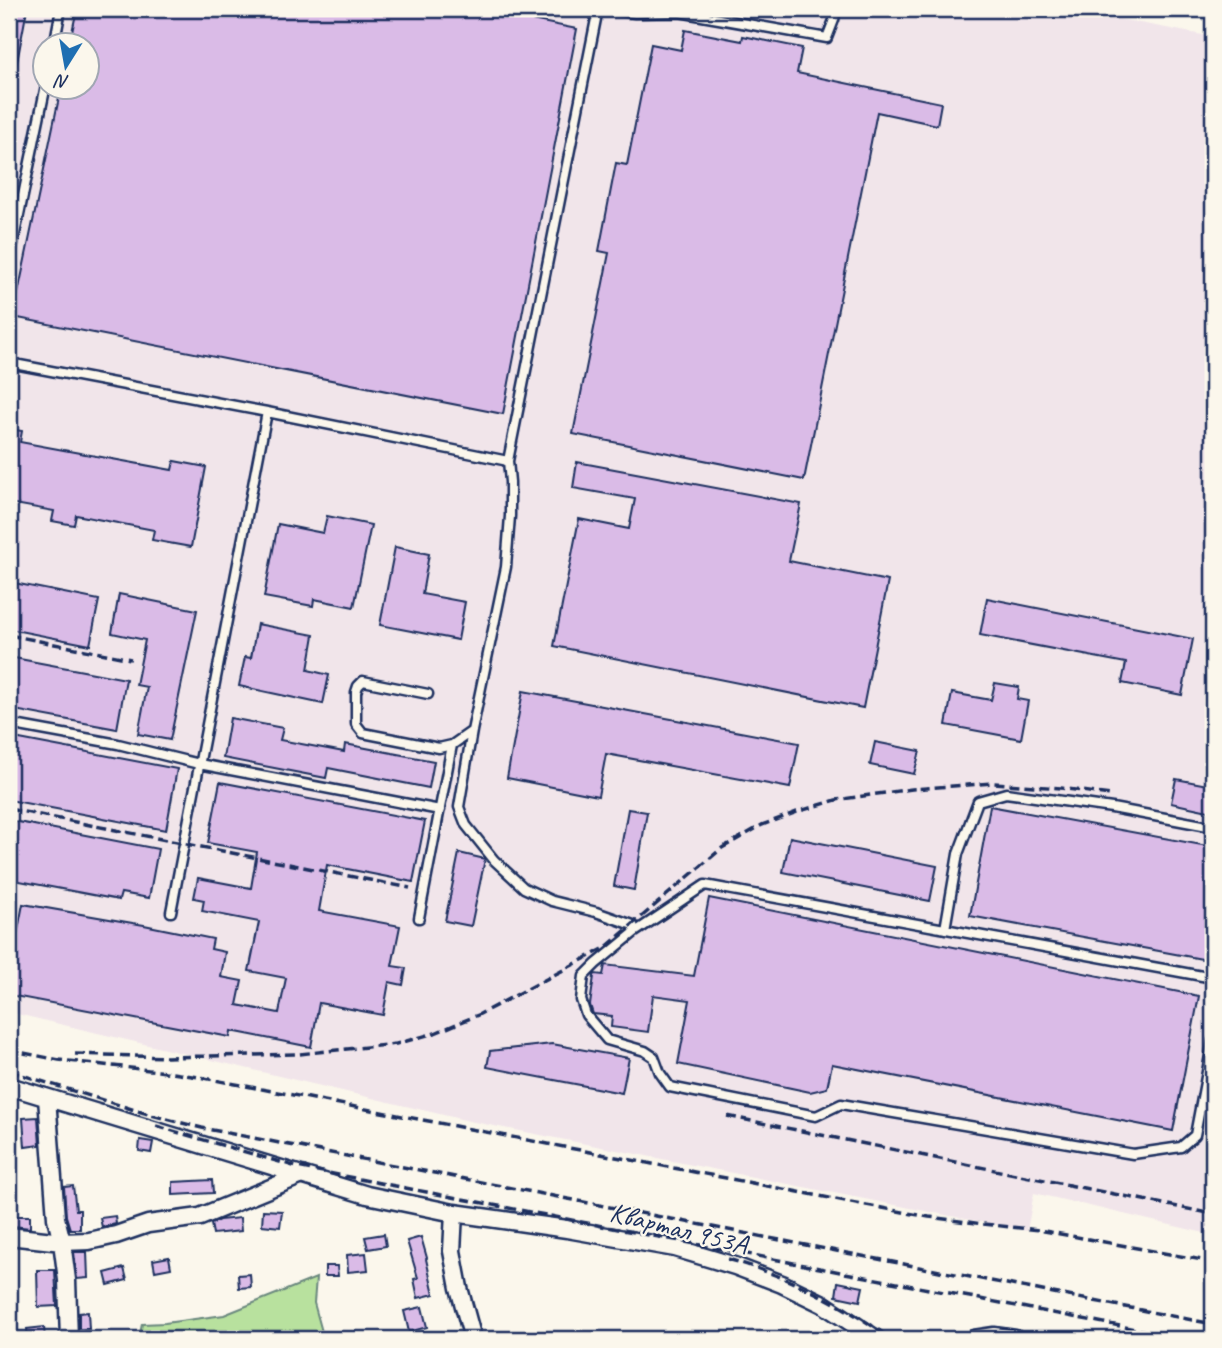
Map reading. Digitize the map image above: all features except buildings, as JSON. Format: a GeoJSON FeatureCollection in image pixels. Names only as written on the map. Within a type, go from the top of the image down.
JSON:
{"type":"FeatureCollection","features":[{"type":"Feature","properties":{"kind":"street","name":"Квартал 953А"},"geometry":{"type":"LineString","coordinates":[[9,1086],[367,1195],[454,1213],[675,1248],[782,1284],[823,1304],[869,1337]]}},
{"type":"Feature","properties":{"kind":"street"},"geometry":{"type":"LineString","coordinates":[[47,1098],[56,1218],[67,1280],[69,1339]]}},
{"type":"Feature","properties":{"kind":"street"},"geometry":{"type":"LineString","coordinates":[[9,1237],[62,1242],[89,1241],[148,1224],[200,1217],[302,1175]]}},
{"type":"Feature","properties":{"kind":"street"},"geometry":{"type":"LineString","coordinates":[[454,1213],[452,1251],[473,1339]]}},
{"type":"Feature","properties":{"kind":"street"},"geometry":{"type":"LineString","coordinates":[[974,1339],[994,1336],[1015,1339]]}},
{"type":"Feature","properties":{"kind":"lane"},"geometry":{"type":"LineString","coordinates":[[57,32],[61,9]]}},
{"type":"Feature","properties":{"kind":"lane"},"geometry":{"type":"LineString","coordinates":[[598,9],[508,461],[510,516],[506,567],[459,807],[466,825],[494,860],[524,888],[552,901],[633,925],[635,932]]}},
{"type":"Feature","properties":{"kind":"lane"},"geometry":{"type":"LineString","coordinates":[[608,9],[635,13],[680,12],[827,38],[836,9]]}},
{"type":"Feature","properties":{"kind":"lane"},"geometry":{"type":"LineString","coordinates":[[680,12],[690,9]]}},
{"type":"Feature","properties":{"kind":"lane"},"geometry":{"type":"LineString","coordinates":[[9,263],[42,102]]}},
{"type":"Feature","properties":{"kind":"lane"},"geometry":{"type":"LineString","coordinates":[[9,363],[508,461]]}},
{"type":"Feature","properties":{"kind":"lane"},"geometry":{"type":"LineString","coordinates":[[171,912],[267,412]]}},
{"type":"Feature","properties":{"kind":"lane"},"geometry":{"type":"LineString","coordinates":[[428,694],[363,681],[356,692],[356,724],[363,733],[439,748],[452,745],[472,731]]}},
{"type":"Feature","properties":{"kind":"lane"},"geometry":{"type":"LineString","coordinates":[[9,724],[118,744],[199,765],[440,810]]}},
{"type":"Feature","properties":{"kind":"lane"},"geometry":{"type":"LineString","coordinates":[[419,918],[452,745]]}},
{"type":"Feature","properties":{"kind":"lane"},"geometry":{"type":"LineString","coordinates":[[945,929],[958,854],[978,801],[1006,793],[1112,808],[1213,827]]}},
{"type":"Feature","properties":{"kind":"lane"},"geometry":{"type":"LineString","coordinates":[[1213,978],[705,885],[635,932],[596,964],[584,976],[581,1000],[586,1015],[607,1040],[645,1051],[654,1057],[660,1073],[670,1087],[816,1116],[841,1104],[1133,1154],[1181,1147],[1195,1135],[1213,1040]]}},
{"type":"Feature","properties":{"kind":"shaded area"},"geometry":{"type":"Polygon","coordinates":[[[9,9],[1067,9],[1213,37],[1213,1235],[1034,1193],[1027,1231],[469,1121],[9,1012],[9,9]]]}},
{"type":"Feature","properties":{"kind":"green space"},"geometry":{"type":"Polygon","coordinates":[[[316,1278],[314,1303],[324,1339],[139,1339],[142,1324],[224,1315],[316,1278]]]}},
{"type":"Feature","properties":{"kind":"railway"},"geometry":{"type":"LineString","coordinates":[[9,635],[131,659]]}},
{"type":"Feature","properties":{"kind":"railway"},"geometry":{"type":"LineString","coordinates":[[75,1054],[167,1057],[299,1054],[396,1044],[435,1033],[478,1015],[605,948],[722,848],[762,825],[797,812],[836,800],[912,789],[994,783],[1110,795]]}},
{"type":"Feature","properties":{"kind":"railway"},"geometry":{"type":"LineString","coordinates":[[9,809],[410,888]]}},
{"type":"Feature","properties":{"kind":"railway"},"geometry":{"type":"LineString","coordinates":[[9,1050],[59,1060],[199,1077],[929,1217],[1039,1230],[1213,1262]]}},
{"type":"Feature","properties":{"kind":"railway"},"geometry":{"type":"LineString","coordinates":[[9,1071],[202,1128],[1213,1324]]}},
{"type":"Feature","properties":{"kind":"railway"},"geometry":{"type":"LineString","coordinates":[[727,1116],[1213,1214]]}},
{"type":"Feature","properties":{"kind":"railway"},"geometry":{"type":"LineString","coordinates":[[156,1126],[297,1167],[1187,1339]]}},
{"type":"Feature","properties":{"kind":"railway"},"geometry":{"type":"LineString","coordinates":[[728,1259],[813,1292],[891,1339]]}}]}
